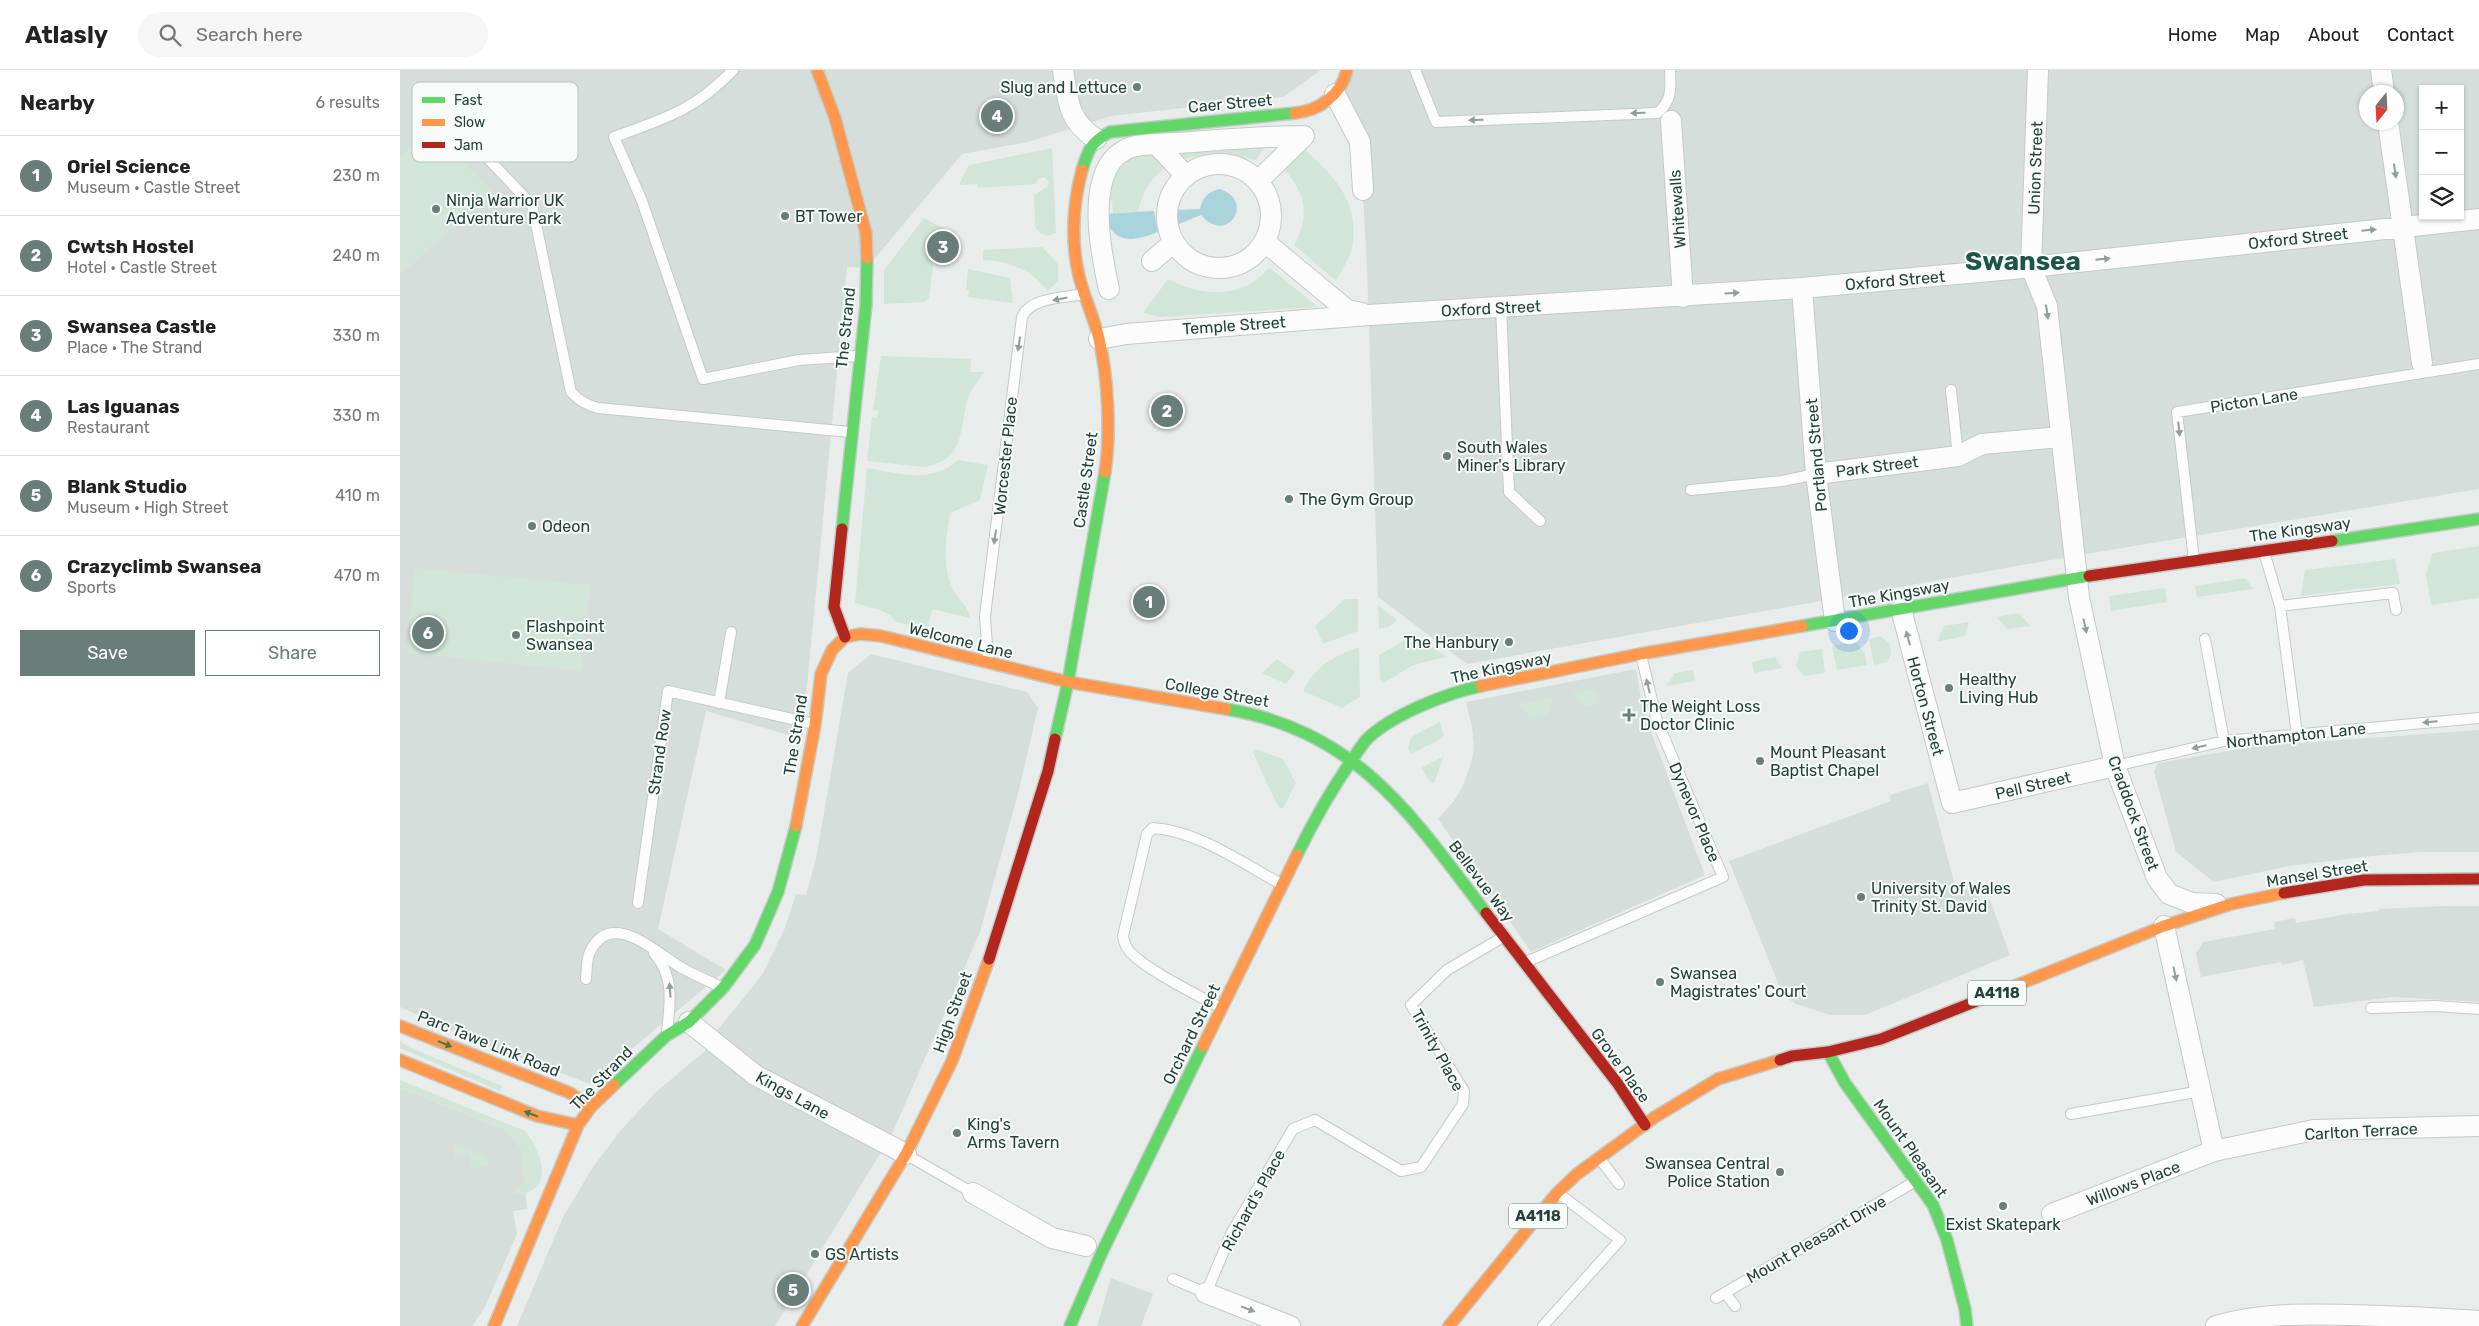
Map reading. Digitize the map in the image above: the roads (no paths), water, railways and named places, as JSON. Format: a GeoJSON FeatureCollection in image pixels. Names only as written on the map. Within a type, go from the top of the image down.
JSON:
{"type":"FeatureCollection","features":[{"type":"Feature","properties":{"kind":"street","name":"The Strand"},"geometry":{"type":"LineString","coordinates":[[494,1326],[578,1125],[591,1107],[666,1036],[689,1022],[724,988],[755,945],[778,892],[794,836],[815,725],[821,674],[832,650],[845,636],[834,607],[859,356],[866,306],[868,268],[866,233],[835,118],[817,70]]}},
{"type":"Feature","properties":{"kind":"street"},"geometry":{"type":"LineString","coordinates":[[1063,70],[1068,100],[1075,121],[1084,131],[1096,139]]}},
{"type":"Feature","properties":{"kind":"street","name":"Caer Street"},"geometry":{"type":"LineString","coordinates":[[1096,139],[1110,132],[1122,130],[1299,113],[1324,103],[1335,94],[1346,81],[1347,70]]}},
{"type":"Feature","properties":{"kind":"street","name":"Union Street"},"geometry":{"type":"LineString","coordinates":[[2031,267],[2038,70]]}},
{"type":"Feature","properties":{"kind":"street"},"geometry":{"type":"LineString","coordinates":[[2381,70],[2383,85]]}},
{"type":"Feature","properties":{"kind":"street"},"geometry":{"type":"LineString","coordinates":[[1335,94],[1360,142],[1363,190]]}},
{"type":"Feature","properties":{"kind":"street","name":"Whitewalls"},"geometry":{"type":"LineString","coordinates":[[1672,121],[1683,297]]}},
{"type":"Feature","properties":{"kind":"street"},"geometry":{"type":"LineString","coordinates":[[2389,130],[2422,363]]}},
{"type":"Feature","properties":{"kind":"street"},"geometry":{"type":"LineString","coordinates":[[1109,289],[1099,249],[1098,217],[1103,184],[1116,157],[1129,148],[1267,136],[1304,136],[1258,181]]}},
{"type":"Feature","properties":{"kind":"street","name":"Castle Street"},"geometry":{"type":"LineString","coordinates":[[1068,682],[1107,459],[1109,421],[1099,338],[1084,294],[1074,239],[1076,192],[1087,154],[1096,139]]}},
{"type":"Feature","properties":{"kind":"street"},"geometry":{"type":"LineString","coordinates":[[1157,145],[1186,176]]}},
{"type":"Feature","properties":{"kind":"street"},"geometry":{"type":"LineString","coordinates":[[1215,164],[1238,168],[1258,181],[1267,195],[1271,211],[1270,228],[1265,242],[1252,256],[1236,265],[1219,268],[1201,265],[1186,256],[1174,242],[1169,228],[1168,207],[1176,187],[1186,176],[1200,168],[1215,164]]}},
{"type":"Feature","properties":{"kind":"street","name":"Oxford Street"},"geometry":{"type":"LineString","coordinates":[[1369,315],[1683,297],[1802,288],[2031,267],[2479,219]]}},
{"type":"Feature","properties":{"kind":"street"},"geometry":{"type":"LineString","coordinates":[[1152,261],[1174,242]]}},
{"type":"Feature","properties":{"kind":"street"},"geometry":{"type":"LineString","coordinates":[[1265,242],[1347,310],[1369,315]]}},
{"type":"Feature","properties":{"kind":"street"},"geometry":{"type":"LineString","coordinates":[[2031,267],[2047,306],[2077,578]]}},
{"type":"Feature","properties":{"kind":"street","name":"Portland Street"},"geometry":{"type":"LineString","coordinates":[[1802,288],[1816,474],[1836,621]]}},
{"type":"Feature","properties":{"kind":"street","name":"Temple Street"},"geometry":{"type":"LineString","coordinates":[[1099,338],[1126,334],[1369,315]]}},
{"type":"Feature","properties":{"kind":"street","name":"Park Street"},"geometry":{"type":"LineString","coordinates":[[1816,474],[1958,456],[1982,444],[2061,437]]}},
{"type":"Feature","properties":{"kind":"street","name":"The Kingsway"},"geometry":{"type":"LineString","coordinates":[[1351,760],[1367,739],[1388,723],[1454,692],[1640,654],[2077,578],[2478,519]]}},
{"type":"Feature","properties":{"kind":"street","name":"Craddock Street"},"geometry":{"type":"LineString","coordinates":[[2077,578],[2079,596],[2115,766],[2157,878],[2170,894],[2192,903],[2231,904]]}},
{"type":"Feature","properties":{"kind":"street","name":"Horton Street"},"geometry":{"type":"LineString","coordinates":[[1901,608],[1952,803]]}},
{"type":"Feature","properties":{"kind":"street","name":"Welcome Lane"},"geometry":{"type":"LineString","coordinates":[[845,636],[860,634],[881,636],[988,664],[1068,682]]}},
{"type":"Feature","properties":{"kind":"street","name":"College Street"},"geometry":{"type":"LineString","coordinates":[[1068,682],[1249,713],[1276,720],[1308,732],[1351,760]]}},
{"type":"Feature","properties":{"kind":"street","name":"High Street"},"geometry":{"type":"LineString","coordinates":[[802,1326],[906,1154],[952,1061],[996,939],[1048,771],[1068,682]]}},
{"type":"Feature","properties":{"kind":"street","name":"Orchard Street"},"geometry":{"type":"LineString","coordinates":[[1070,1326],[1102,1252],[1282,884],[1314,820],[1351,760]]}},
{"type":"Feature","properties":{"kind":"street","name":"Bellevue Way"},"geometry":{"type":"LineString","coordinates":[[1351,760],[1389,790],[1415,820],[1577,1031]]}},
{"type":"Feature","properties":{"kind":"street","name":"Pell Street"},"geometry":{"type":"LineString","coordinates":[[1952,803],[2115,766]]}},
{"type":"Feature","properties":{"kind":"street","name":"Mansel Street"},"geometry":{"type":"LineString","coordinates":[[2164,926],[2231,904],[2312,887],[2364,880],[2417,878],[2479,879]]}},
{"type":"Feature","properties":{"kind":"street"},"geometry":{"type":"LineString","coordinates":[[2164,926],[2214,1151]]}},
{"type":"Feature","properties":{"kind":"street","name":"A4118"},"geometry":{"type":"LineString","coordinates":[[1828,1052],[1881,1039],[2164,926]]}},
{"type":"Feature","properties":{"kind":"street","name":"Kings Lane"},"geometry":{"type":"LineString","coordinates":[[689,1022],[755,1074],[906,1154]]}},
{"type":"Feature","properties":{"kind":"street","name":"Parc Tawe Link Road"},"geometry":{"type":"LineString","coordinates":[[400,1026],[570,1093],[591,1107]]}},
{"type":"Feature","properties":{"kind":"street","name":"Grove Place"},"geometry":{"type":"LineString","coordinates":[[1577,1031],[1618,1084],[1644,1125],[1718,1079],[1792,1056],[1828,1052]]}},
{"type":"Feature","properties":{"kind":"street","name":"Mount Pleasant"},"geometry":{"type":"LineString","coordinates":[[1828,1052],[1845,1083],[1917,1180],[1933,1205],[1947,1240],[1967,1326]]}},
{"type":"Feature","properties":{"kind":"street"},"geometry":{"type":"LineString","coordinates":[[400,1060],[537,1116],[578,1125]]}},
{"type":"Feature","properties":{"kind":"street","name":"A4118"},"geometry":{"type":"LineString","coordinates":[[1449,1326],[1557,1193],[1599,1157],[1644,1125]]}},
{"type":"Feature","properties":{"kind":"street","name":"Carlton Terrace"},"geometry":{"type":"LineString","coordinates":[[2214,1151],[2314,1130],[2479,1126]]}},
{"type":"Feature","properties":{"kind":"street","name":"Willows Place"},"geometry":{"type":"LineString","coordinates":[[2052,1214],[2214,1151]]}},
{"type":"Feature","properties":{"kind":"street"},"geometry":{"type":"LineString","coordinates":[[973,1193],[1052,1238],[1086,1246]]}},
{"type":"Feature","properties":{"kind":"street"},"geometry":{"type":"LineString","coordinates":[[1206,1293],[1290,1326]]}},
{"type":"Feature","properties":{"kind":"street"},"geometry":{"type":"LineString","coordinates":[[2216,1326],[2244,1318],[2299,1314],[2413,1316],[2479,1321]]}},
{"type":"Feature","properties":{"kind":"lane"},"geometry":{"type":"LineString","coordinates":[[733,70],[713,91],[680,113],[614,138],[642,200],[703,379],[798,360],[859,356]]}},
{"type":"Feature","properties":{"kind":"lane"},"geometry":{"type":"LineString","coordinates":[[1415,70],[1436,122],[1657,112],[1665,107],[1671,91],[1670,70]]}},
{"type":"Feature","properties":{"kind":"lane"},"geometry":{"type":"LineString","coordinates":[[491,162],[532,205],[571,392],[576,398],[598,408],[851,432]]}},
{"type":"Feature","properties":{"kind":"lane","name":"Worcester Place"},"geometry":{"type":"LineString","coordinates":[[988,664],[985,616],[1022,317],[1026,309],[1034,304],[1084,294]]}},
{"type":"Feature","properties":{"kind":"lane"},"geometry":{"type":"LineString","coordinates":[[1501,307],[1509,492],[1540,521]]}},
{"type":"Feature","properties":{"kind":"lane","name":"Picton Lane"},"geometry":{"type":"LineString","coordinates":[[2194,561],[2177,412],[2479,364]]}},
{"type":"Feature","properties":{"kind":"lane"},"geometry":{"type":"LineString","coordinates":[[1951,390],[1958,456]]}},
{"type":"Feature","properties":{"kind":"lane","name":"Park Street"},"geometry":{"type":"LineString","coordinates":[[1691,490],[1782,481],[1816,474]]}},
{"type":"Feature","properties":{"kind":"lane"},"geometry":{"type":"LineString","coordinates":[[2264,551],[2280,606],[2297,734]]}},
{"type":"Feature","properties":{"kind":"lane"},"geometry":{"type":"LineString","coordinates":[[2280,606],[2392,593],[2396,610]]}},
{"type":"Feature","properties":{"kind":"lane"},"geometry":{"type":"LineString","coordinates":[[719,703],[731,632]]}},
{"type":"Feature","properties":{"kind":"lane"},"geometry":{"type":"LineString","coordinates":[[2205,639],[2224,741]]}},
{"type":"Feature","properties":{"kind":"lane","name":"Dynevor Place"},"geometry":{"type":"LineString","coordinates":[[1524,963],[1723,877],[1657,721],[1640,654]]}},
{"type":"Feature","properties":{"kind":"lane","name":"Strand Row"},"geometry":{"type":"LineString","coordinates":[[638,903],[668,691],[815,725]]}},
{"type":"Feature","properties":{"kind":"lane","name":"Northampton Lane"},"geometry":{"type":"LineString","coordinates":[[2115,766],[2224,741],[2479,718]]}},
{"type":"Feature","properties":{"kind":"lane"},"geometry":{"type":"LineString","coordinates":[[1222,1009],[1152,968],[1132,954],[1124,944],[1123,936],[1147,834],[1153,828],[1165,829],[1208,844],[1282,884]]}},
{"type":"Feature","properties":{"kind":"lane"},"geometry":{"type":"LineString","coordinates":[[586,979],[589,954],[599,937],[612,932],[632,935],[680,967],[724,988]]}},
{"type":"Feature","properties":{"kind":"lane","name":"Trinity Place"},"geometry":{"type":"LineString","coordinates":[[1315,1120],[1401,1171],[1420,1167],[1463,1104],[1464,1091],[1411,1005],[1447,970],[1504,937]]}},
{"type":"Feature","properties":{"kind":"lane"},"geometry":{"type":"LineString","coordinates":[[650,948],[661,960],[671,991],[666,1036]]}},
{"type":"Feature","properties":{"kind":"lane"},"geometry":{"type":"LineString","coordinates":[[2371,1008],[2435,1006],[2479,1009]]}},
{"type":"Feature","properties":{"kind":"lane"},"geometry":{"type":"LineString","coordinates":[[2071,1114],[2200,1091]]}},
{"type":"Feature","properties":{"kind":"lane","name":"Richard's Place"},"geometry":{"type":"LineString","coordinates":[[1206,1293],[1232,1232],[1293,1129],[1315,1120]]}},
{"type":"Feature","properties":{"kind":"lane"},"geometry":{"type":"LineString","coordinates":[[906,1154],[973,1193]]}},
{"type":"Feature","properties":{"kind":"lane"},"geometry":{"type":"LineString","coordinates":[[1599,1157],[1619,1184]]}},
{"type":"Feature","properties":{"kind":"lane","name":"Mount Pleasant Drive"},"geometry":{"type":"LineString","coordinates":[[1735,1306],[1720,1295],[1917,1180]]}},
{"type":"Feature","properties":{"kind":"lane"},"geometry":{"type":"LineString","coordinates":[[1542,1326],[1620,1240],[1557,1193]]}},
{"type":"Feature","properties":{"kind":"lane"},"geometry":{"type":"LineString","coordinates":[[1172,1279],[1206,1293]]}},
{"type":"Feature","properties":{"kind":"water"},"geometry":{"type":"Polygon","coordinates":[[[1220,189],[1231,195],[1236,202],[1237,211],[1234,218],[1228,224],[1220,226],[1211,223],[1201,215],[1174,226],[1175,210],[1200,209],[1206,196],[1220,189]]]}},
{"type":"Feature","properties":{"kind":"water"},"geometry":{"type":"Polygon","coordinates":[[[1154,211],[1158,232],[1132,239],[1118,236],[1108,224],[1104,214],[1154,211]]]}},
{"type":"Feature","properties":{"kind":"place","name":"Slug and Lettuce"},"geometry":{"type":"Point","coordinates":[1137,87]}},
{"type":"Feature","properties":{"kind":"place","name":"Las Iguanas"},"geometry":{"type":"Point","coordinates":[997,116]}},
{"type":"Feature","properties":{"kind":"place","name":"Ninja Warrior UK Adventure Park"},"geometry":{"type":"Point","coordinates":[436,209]}},
{"type":"Feature","properties":{"kind":"place","name":"BT Tower"},"geometry":{"type":"Point","coordinates":[785,216]}},
{"type":"Feature","properties":{"kind":"place","name":"Swansea Castle"},"geometry":{"type":"Point","coordinates":[943,247]}},
{"type":"Feature","properties":{"kind":"place","name":"Cwtsh Hostel"},"geometry":{"type":"Point","coordinates":[1167,411]}},
{"type":"Feature","properties":{"kind":"place","name":"South Wales Miner's Library"},"geometry":{"type":"Point","coordinates":[1447,456]}},
{"type":"Feature","properties":{"kind":"place","name":"The Gym Group"},"geometry":{"type":"Point","coordinates":[1289,499]}},
{"type":"Feature","properties":{"kind":"place","name":"Odeon"},"geometry":{"type":"Point","coordinates":[532,526]}},
{"type":"Feature","properties":{"kind":"place","name":"Oriel Science"},"geometry":{"type":"Point","coordinates":[1149,602]}},
{"type":"Feature","properties":{"kind":"place","name":"Crazyclimb Swansea"},"geometry":{"type":"Point","coordinates":[428,633]}},
{"type":"Feature","properties":{"kind":"place","name":"Flashpoint Swansea"},"geometry":{"type":"Point","coordinates":[516,635]}},
{"type":"Feature","properties":{"kind":"place","name":"The Hanbury"},"geometry":{"type":"Point","coordinates":[1509,642]}},
{"type":"Feature","properties":{"kind":"place","name":"Healthy Living Hub"},"geometry":{"type":"Point","coordinates":[1949,688]}},
{"type":"Feature","properties":{"kind":"place","name":"The Weight Loss Doctor Clinic"},"geometry":{"type":"Point","coordinates":[1629,715]}},
{"type":"Feature","properties":{"kind":"place","name":"Mount Pleasant Baptist Chapel"},"geometry":{"type":"Point","coordinates":[1760,761]}},
{"type":"Feature","properties":{"kind":"place","name":"University of Wales Trinity St. David"},"geometry":{"type":"Point","coordinates":[1861,897]}},
{"type":"Feature","properties":{"kind":"place","name":"Swansea Magistrates' Court"},"geometry":{"type":"Point","coordinates":[1660,982]}},
{"type":"Feature","properties":{"kind":"place","name":"King's Arms Tavern"},"geometry":{"type":"Point","coordinates":[957,1133]}},
{"type":"Feature","properties":{"kind":"place","name":"Swansea Central Police Station"},"geometry":{"type":"Point","coordinates":[1780,1172]}},
{"type":"Feature","properties":{"kind":"place","name":"Exist Skatepark"},"geometry":{"type":"Point","coordinates":[2003,1206]}},
{"type":"Feature","properties":{"kind":"place","name":"GS Artists"},"geometry":{"type":"Point","coordinates":[815,1254]}},
{"type":"Feature","properties":{"kind":"place","name":"Blank Studio"},"geometry":{"type":"Point","coordinates":[793,1290]}},
{"type":"Feature","properties":{"kind":"district","name":"Swansea"},"geometry":{"type":"Point","coordinates":[2023,261]}}]}
